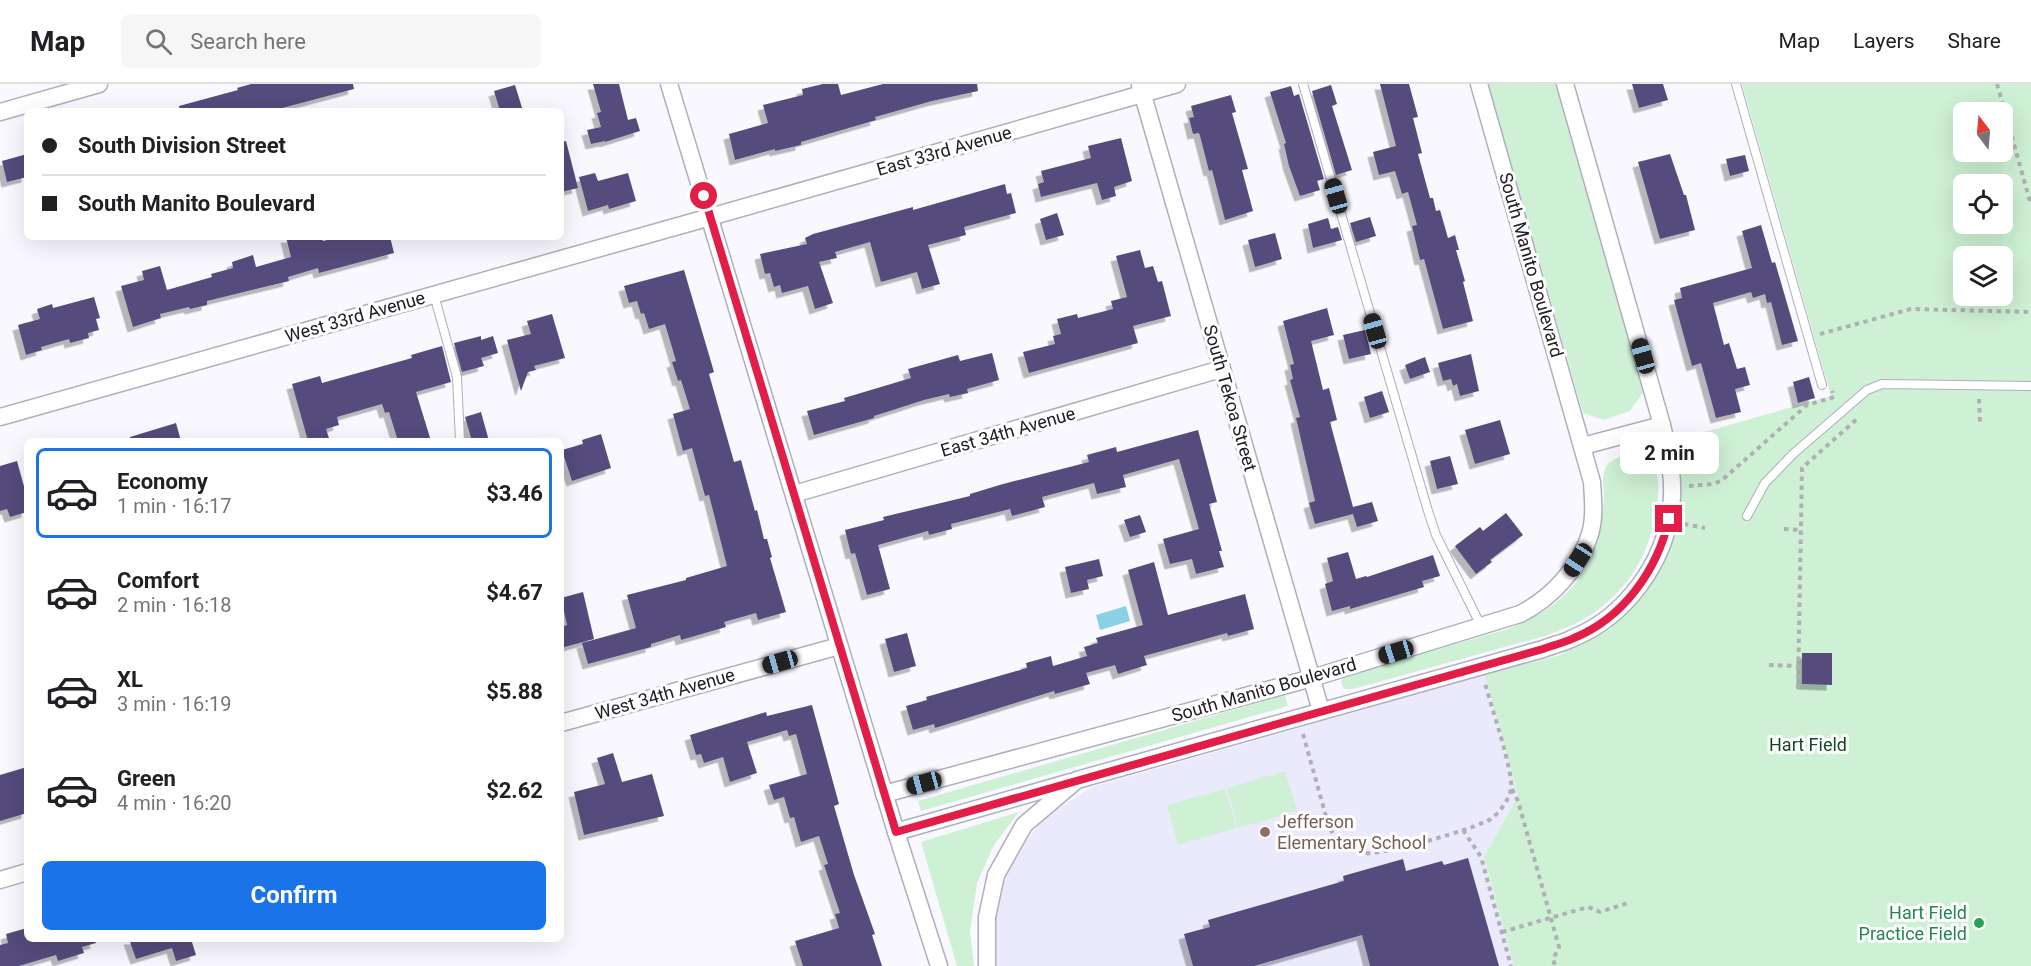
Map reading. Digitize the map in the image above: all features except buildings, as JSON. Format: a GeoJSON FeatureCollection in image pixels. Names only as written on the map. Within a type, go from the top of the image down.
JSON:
{"type":"FeatureCollection","features":[{"type":"Feature","properties":{"kind":"street"},"geometry":{"type":"LineString","coordinates":[[0,112],[99,84]]}},
{"type":"Feature","properties":{"kind":"street"},"geometry":{"type":"LineString","coordinates":[[669,84],[884,794],[939,966]]}},
{"type":"Feature","properties":{"kind":"street","name":"East 33rd Avenue"},"geometry":{"type":"LineString","coordinates":[[711,217],[1141,89],[1177,84]]}},
{"type":"Feature","properties":{"kind":"street","name":"South Manito Boulevard"},"geometry":{"type":"LineString","coordinates":[[884,794],[1312,678],[1520,614],[1537,605],[1563,583],[1590,535],[1593,508],[1592,482],[1479,84]]}},
{"type":"Feature","properties":{"kind":"street","name":"South Manito Boulevard"},"geometry":{"type":"LineString","coordinates":[[987,966],[987,916],[996,875],[1024,825],[1077,780],[1543,649],[1575,638],[1605,620],[1624,604],[1642,583],[1657,556],[1666,532],[1672,506],[1671,473],[1662,424],[1565,84]]}},
{"type":"Feature","properties":{"kind":"street","name":"South Tekoa Street"},"geometry":{"type":"LineString","coordinates":[[1141,89],[1321,711]]}},
{"type":"Feature","properties":{"kind":"street","name":"West 33rd Avenue"},"geometry":{"type":"LineString","coordinates":[[0,417],[711,217]]}},
{"type":"Feature","properties":{"kind":"street","name":"East 34th Avenue"},"geometry":{"type":"LineString","coordinates":[[794,494],[1221,369]]}},
{"type":"Feature","properties":{"kind":"street"},"geometry":{"type":"LineString","coordinates":[[1582,446],[1662,424]]}},
{"type":"Feature","properties":{"kind":"street","name":"West 34th Avenue"},"geometry":{"type":"LineString","coordinates":[[564,722],[839,646]]}},
{"type":"Feature","properties":{"kind":"street"},"geometry":{"type":"LineString","coordinates":[[896,832],[1077,780]]}},
{"type":"Feature","properties":{"kind":"street"},"geometry":{"type":"LineString","coordinates":[[0,880],[24,873]]}},
{"type":"Feature","properties":{"kind":"lane"},"geometry":{"type":"LineString","coordinates":[[1303,84],[1428,511],[1436,535],[1481,626]]}},
{"type":"Feature","properties":{"kind":"lane"},"geometry":{"type":"LineString","coordinates":[[1736,84],[1827,386]]}},
{"type":"Feature","properties":{"kind":"lane"},"geometry":{"type":"LineString","coordinates":[[434,295],[457,377],[460,438]]}},
{"type":"Feature","properties":{"kind":"lane"},"geometry":{"type":"LineString","coordinates":[[1747,516],[1765,483],[1793,454],[1867,390],[1882,384],[2031,386]]}},
{"type":"Feature","properties":{"kind":"path"},"geometry":{"type":"LineString","coordinates":[[1997,84],[2031,205]]}},
{"type":"Feature","properties":{"kind":"path"},"geometry":{"type":"LineString","coordinates":[[1817,335],[1911,309],[2031,312]]}},
{"type":"Feature","properties":{"kind":"path"},"geometry":{"type":"LineString","coordinates":[[1688,486],[1721,481],[1807,405],[1834,397],[1827,386]]}},
{"type":"Feature","properties":{"kind":"path"},"geometry":{"type":"LineString","coordinates":[[1968,399],[1989,399]]}},
{"type":"Feature","properties":{"kind":"path"},"geometry":{"type":"LineString","coordinates":[[1979,399],[1980,423]]}},
{"type":"Feature","properties":{"kind":"path"},"geometry":{"type":"LineString","coordinates":[[1798,688],[1802,468],[1861,415]]}},
{"type":"Feature","properties":{"kind":"path"},"geometry":{"type":"LineString","coordinates":[[1683,524],[1705,528]]}},
{"type":"Feature","properties":{"kind":"path"},"geometry":{"type":"LineString","coordinates":[[1784,530],[1802,530]]}},
{"type":"Feature","properties":{"kind":"path"},"geometry":{"type":"LineString","coordinates":[[1769,665],[1799,666]]}},
{"type":"Feature","properties":{"kind":"path"},"geometry":{"type":"LineString","coordinates":[[1485,683],[1509,770],[1511,789],[1518,801],[1559,947],[1553,960],[1554,966]]}},
{"type":"Feature","properties":{"kind":"path"},"geometry":{"type":"LineString","coordinates":[[1303,734],[1329,827],[1337,840],[1350,850],[1379,853],[1481,824],[1493,817],[1504,804],[1511,789]]}},
{"type":"Feature","properties":{"kind":"path"},"geometry":{"type":"LineString","coordinates":[[1463,830],[1481,857],[1511,966]]}},
{"type":"Feature","properties":{"kind":"path"},"geometry":{"type":"LineString","coordinates":[[1502,932],[1588,907],[1600,912],[1631,902]]}},
{"type":"Feature","properties":{"kind":"shaded area","name":"Jefferson Elementary School"},"geometry":{"type":"Polygon","coordinates":[[[1485,675],[1518,796],[1484,857],[1514,966],[995,966],[993,925],[1000,890],[1018,850],[1048,815],[1092,787],[1485,675]]]}},
{"type":"Feature","properties":{"kind":"green space"},"geometry":{"type":"Polygon","coordinates":[[[1488,84],[1556,84],[1644,391],[1630,411],[1604,420],[1583,413],[1488,84]]]}},
{"type":"Feature","properties":{"kind":"green space","name":"Hart Field"},"geometry":{"type":"Polygon","coordinates":[[[1742,84],[2031,84],[2031,966],[1514,966],[1484,857],[1518,796],[1485,675],[1560,655],[1609,630],[1643,596],[1667,555],[1676,523],[1680,479],[1673,441],[1831,396],[1742,84]]]}},
{"type":"Feature","properties":{"kind":"green space"},"geometry":{"type":"Polygon","coordinates":[[[1633,455],[1649,462],[1657,474],[1658,497],[1654,523],[1647,546],[1636,569],[1610,600],[1598,610],[1577,623],[1548,635],[1353,689],[1344,689],[1341,683],[1343,678],[1352,674],[1508,629],[1527,621],[1559,600],[1582,574],[1591,558],[1603,508],[1603,479],[1608,464],[1615,459],[1633,455]]]}},
{"type":"Feature","properties":{"kind":"green space"},"geometry":{"type":"Polygon","coordinates":[[[1285,695],[1288,706],[921,811],[918,801],[1285,695]]]}},
{"type":"Feature","properties":{"kind":"green space"},"geometry":{"type":"Polygon","coordinates":[[[1285,771],[1297,811],[1238,828],[1227,788],[1285,771]]]}},
{"type":"Feature","properties":{"kind":"green space"},"geometry":{"type":"Polygon","coordinates":[[[1225,789],[1237,828],[1178,845],[1167,805],[1225,789]]]}},
{"type":"Feature","properties":{"kind":"green space"},"geometry":{"type":"Polygon","coordinates":[[[1019,812],[994,845],[977,883],[970,932],[974,966],[957,966],[921,842],[1019,812]]]}},
{"type":"Feature","properties":{"kind":"water"},"geometry":{"type":"Polygon","coordinates":[[[1126,606],[1130,621],[1100,630],[1096,615],[1126,606]]]}},
{"type":"Feature","properties":{"kind":"place","name":"Jefferson Elementary School"},"geometry":{"type":"Point","coordinates":[1265,832]}},
{"type":"Feature","properties":{"kind":"place","name":"Hart Field Practice Field"},"geometry":{"type":"Point","coordinates":[1979,923]}},
{"type":"Feature","properties":{"kind":"route"},"geometry":{"type":"LineString","coordinates":[[704,196],[896,832],[1575,638],[1605,620],[1624,604],[1642,583],[1657,556],[1669,519]]}}]}
